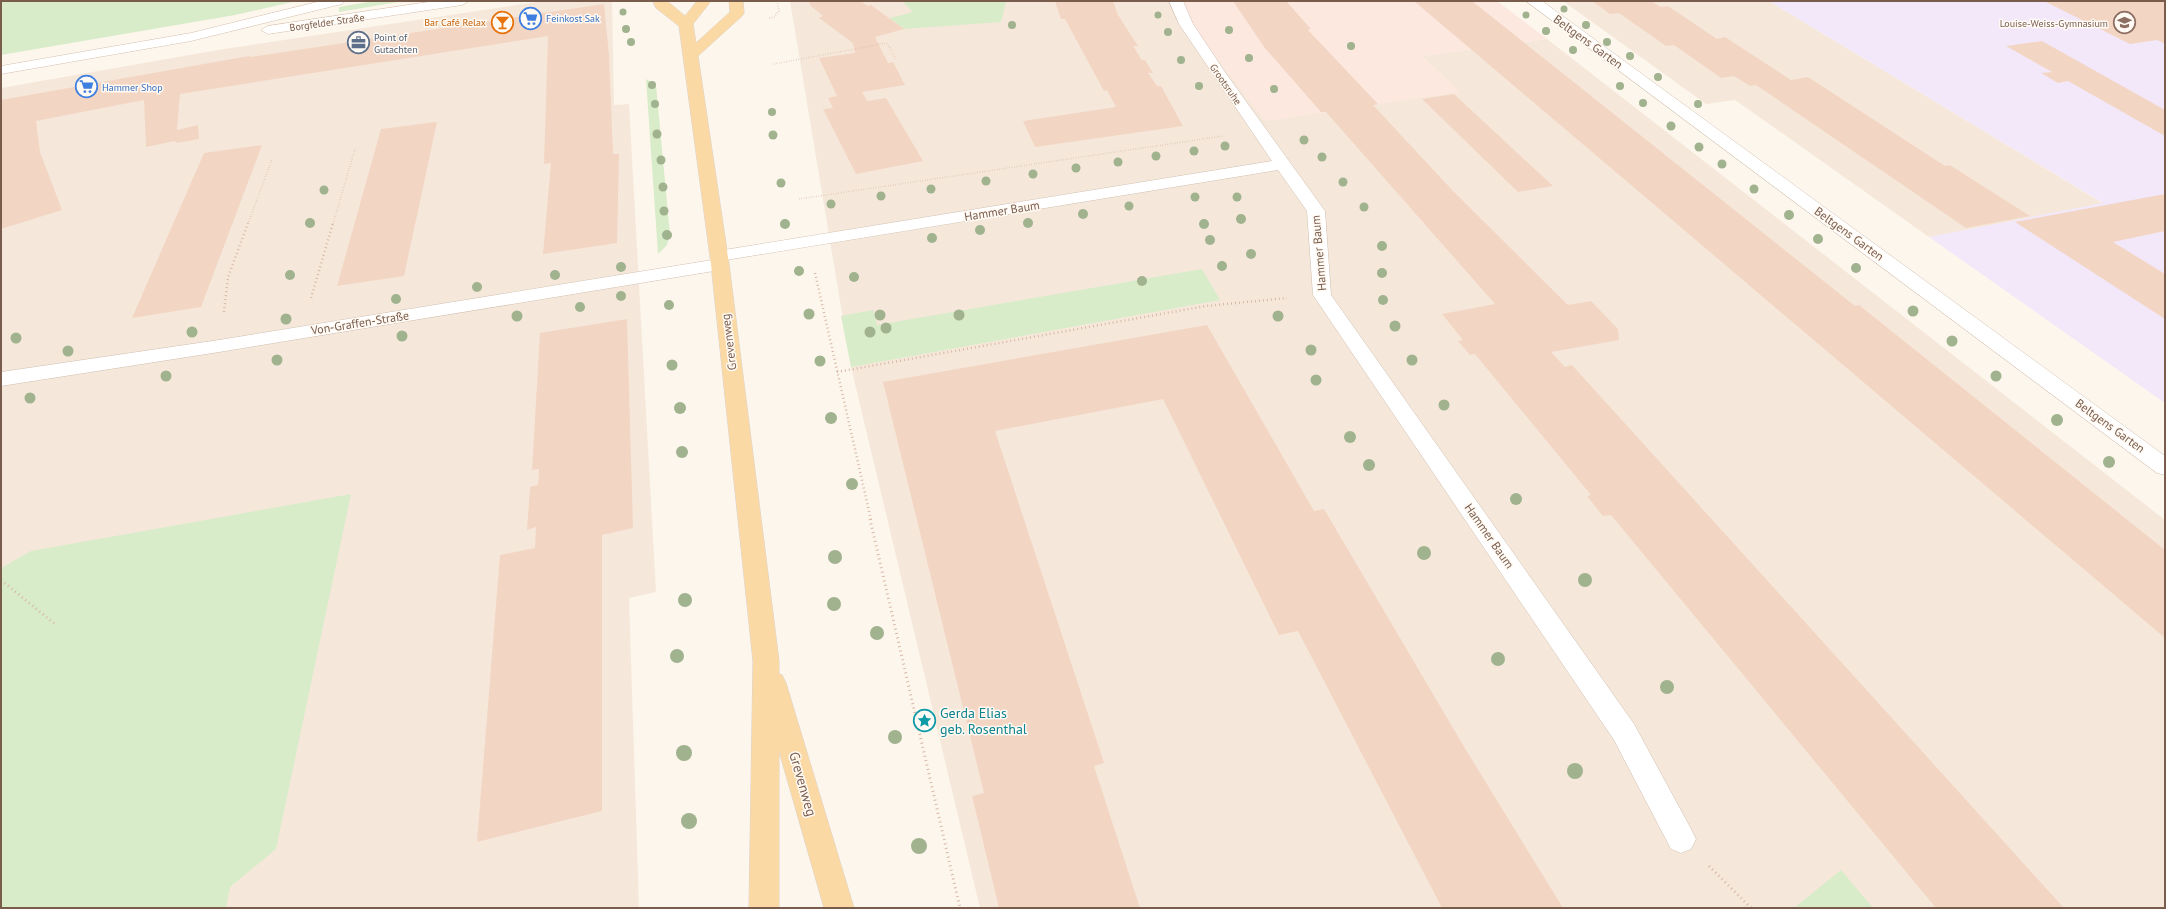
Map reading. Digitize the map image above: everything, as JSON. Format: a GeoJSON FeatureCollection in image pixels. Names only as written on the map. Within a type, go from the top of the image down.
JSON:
{"type":"FeatureCollection","features":[{"type":"Feature","properties":{"kind":"main road"},"geometry":{"type":"LineString","coordinates":[[660,1],[661,5],[686,24],[704,1]]}},
{"type":"Feature","properties":{"kind":"main road"},"geometry":{"type":"LineString","coordinates":[[691,55],[737,13],[736,1]]}},
{"type":"Feature","properties":{"kind":"main road","name":"Grevenweg"},"geometry":{"type":"LineString","coordinates":[[686,24],[719,260],[766,661],[764,908]]}},
{"type":"Feature","properties":{"kind":"main road","name":"Grevenweg"},"geometry":{"type":"LineString","coordinates":[[766,661],[839,908]]}},
{"type":"Feature","properties":{"kind":"street","name":"Borgfelder Straße"},"geometry":{"type":"LineString","coordinates":[[1,70],[191,37],[338,1]]}},
{"type":"Feature","properties":{"kind":"street","name":"Borgfelder Straße"},"geometry":{"type":"LineString","coordinates":[[191,37],[305,26],[462,1]]}},
{"type":"Feature","properties":{"kind":"street","name":"Grootsruhe"},"geometry":{"type":"LineString","coordinates":[[1176,1],[1186,24],[1282,164]]}},
{"type":"Feature","properties":{"kind":"street","name":"Beltgens Garten"},"geometry":{"type":"LineString","coordinates":[[1533,1],[2165,467]]}},
{"type":"Feature","properties":{"kind":"street","name":"Hammer Baum"},"geometry":{"type":"LineString","coordinates":[[719,260],[808,242],[1282,164],[1316,211],[1322,295],[1624,732],[1681,839]]}},
{"type":"Feature","properties":{"kind":"street","name":"Von-Graffen-Straße"},"geometry":{"type":"LineString","coordinates":[[1,379],[219,346],[719,260]]}},
{"type":"Feature","properties":{"kind":"path"},"geometry":{"type":"LineString","coordinates":[[777,1],[779,10]]}},
{"type":"Feature","properties":{"kind":"path"},"geometry":{"type":"LineString","coordinates":[[774,64],[887,43],[896,59]]}},
{"type":"Feature","properties":{"kind":"path"},"geometry":{"type":"LineString","coordinates":[[799,199],[1259,131]]}},
{"type":"Feature","properties":{"kind":"path"},"geometry":{"type":"LineString","coordinates":[[300,332],[354,149]]}},
{"type":"Feature","properties":{"kind":"path"},"geometry":{"type":"LineString","coordinates":[[219,346],[228,277],[272,159]]}},
{"type":"Feature","properties":{"kind":"path"},"geometry":{"type":"LineString","coordinates":[[808,242],[932,793],[960,908]]}},
{"type":"Feature","properties":{"kind":"path"},"geometry":{"type":"LineString","coordinates":[[837,372],[1206,306],[1322,295]]}},
{"type":"Feature","properties":{"kind":"path"},"geometry":{"type":"LineString","coordinates":[[1,580],[56,625]]}},
{"type":"Feature","properties":{"kind":"path"},"geometry":{"type":"LineString","coordinates":[[1681,839],[1751,908]]}},
{"type":"Feature","properties":{"kind":"shaded area"},"geometry":{"type":"Polygon","coordinates":[[[543,1],[612,1],[614,105],[629,104],[656,592],[629,598],[639,908],[1,908],[1,88],[218,50],[543,1]]]}},
{"type":"Feature","properties":{"kind":"shaded area"},"geometry":{"type":"Polygon","coordinates":[[[790,1],[1180,1],[1459,92],[1422,56],[1547,39],[2165,520],[2165,908],[980,908],[851,367],[790,1]]]}},
{"type":"Feature","properties":{"kind":"shaded area"},"geometry":{"type":"Polygon","coordinates":[[[1180,1],[1497,1],[1547,39],[1422,56],[1460,92],[1265,121],[1190,24],[1180,1]]]}},
{"type":"Feature","properties":{"kind":"shaded area"},"geometry":{"type":"Polygon","coordinates":[[[1563,1],[1769,1],[2104,204],[1929,237],[1735,100],[1706,104],[1563,1]]]}},
{"type":"Feature","properties":{"kind":"shaded area"},"geometry":{"type":"Polygon","coordinates":[[[1769,1],[2165,1],[2165,403],[1929,237],[2103,203],[1769,1]]]}},
{"type":"Feature","properties":{"kind":"green space"},"geometry":{"type":"Polygon","coordinates":[[[1,1],[297,1],[235,15],[1,55],[1,1]]]}},
{"type":"Feature","properties":{"kind":"green space"},"geometry":{"type":"Polygon","coordinates":[[[374,1],[404,1],[339,12],[339,7],[374,1]]]}},
{"type":"Feature","properties":{"kind":"green space"},"geometry":{"type":"Polygon","coordinates":[[[902,1],[1006,1],[1001,22],[904,29],[890,18],[913,12],[902,1]]]}},
{"type":"Feature","properties":{"kind":"green space"},"geometry":{"type":"Polygon","coordinates":[[[646,79],[656,85],[670,235],[667,245],[658,254],[646,79]]]}},
{"type":"Feature","properties":{"kind":"green space"},"geometry":{"type":"Polygon","coordinates":[[[1202,269],[1220,300],[851,367],[841,316],[873,310],[877,325],[1202,269]]]}},
{"type":"Feature","properties":{"kind":"green space"},"geometry":{"type":"Polygon","coordinates":[[[351,494],[276,849],[230,887],[226,908],[1,908],[1,568],[31,551],[351,494]]]}},
{"type":"Feature","properties":{"kind":"green space"},"geometry":{"type":"Polygon","coordinates":[[[1841,870],[1873,908],[1794,908],[1841,870]]]}},
{"type":"Feature","properties":{"kind":"building"},"geometry":{"type":"Polygon","coordinates":[[[809,1],[860,1],[868,6],[871,5],[904,29],[875,37],[888,63],[893,62],[905,85],[862,92],[867,101],[886,98],[923,161],[856,174],[823,109],[833,108],[828,98],[837,96],[819,58],[855,53],[853,43],[819,18],[823,16],[810,5],[809,1]]]}},
{"type":"Feature","properties":{"kind":"building"},"geometry":{"type":"Polygon","coordinates":[[[1055,1],[1113,1],[1118,15],[1138,46],[1133,46],[1142,60],[1145,60],[1153,73],[1148,73],[1157,86],[1161,86],[1183,126],[1035,147],[1023,121],[1116,107],[1107,90],[1104,91],[1065,19],[1061,19],[1055,1]]]}},
{"type":"Feature","properties":{"kind":"building"},"geometry":{"type":"Polygon","coordinates":[[[1233,1],[1286,1],[1311,29],[1308,30],[1378,104],[1373,105],[1454,192],[1568,305],[1591,301],[1618,329],[1619,340],[1551,352],[1565,367],[1572,365],[2064,908],[1936,908],[1611,515],[1603,516],[1587,496],[1591,495],[1475,354],[1470,355],[1458,341],[1463,340],[1442,314],[1495,304],[1326,112],[1321,112],[1264,47],[1233,1]]]}},
{"type":"Feature","properties":{"kind":"building"},"geometry":{"type":"Polygon","coordinates":[[[1414,1],[1472,1],[1855,306],[1859,305],[2165,550],[2165,638],[1414,1]]]}},
{"type":"Feature","properties":{"kind":"building"},"geometry":{"type":"Polygon","coordinates":[[[1592,1],[1651,1],[1661,7],[1668,6],[1717,39],[1725,37],[1791,80],[1808,77],[1945,166],[1950,165],[2030,216],[1966,228],[1756,85],[1750,86],[1734,76],[1721,78],[1674,45],[1666,46],[1619,13],[1610,14],[1592,1]]]}},
{"type":"Feature","properties":{"kind":"building","name":"Louise-Weiss-Gymnasium"},"geometry":{"type":"Polygon","coordinates":[[[2044,1],[2165,2],[2165,44],[2157,40],[2130,44],[2044,1]]]}},
{"type":"Feature","properties":{"kind":"building"},"geometry":{"type":"Polygon","coordinates":[[[604,4],[609,55],[613,154],[619,154],[617,243],[543,254],[551,163],[544,164],[548,36],[180,94],[177,130],[198,125],[199,139],[176,143],[175,141],[146,147],[144,100],[36,121],[40,152],[62,210],[1,229],[1,100],[249,56],[604,4]]]}},
{"type":"Feature","properties":{"kind":"building"},"geometry":{"type":"Polygon","coordinates":[[[2042,41],[2165,110],[2165,136],[2068,81],[2058,83],[2041,73],[2052,72],[2006,46],[2042,41]]]}},
{"type":"Feature","properties":{"kind":"building"},"geometry":{"type":"Polygon","coordinates":[[[1454,94],[1553,186],[1518,192],[1422,99],[1454,94]]]}},
{"type":"Feature","properties":{"kind":"building"},"geometry":{"type":"Polygon","coordinates":[[[437,122],[404,276],[337,286],[381,129],[437,122]]]}},
{"type":"Feature","properties":{"kind":"building"},"geometry":{"type":"Polygon","coordinates":[[[262,145],[201,307],[132,318],[204,153],[262,145]]]}},
{"type":"Feature","properties":{"kind":"building"},"geometry":{"type":"Polygon","coordinates":[[[2165,194],[2165,231],[2113,242],[2165,274],[2165,319],[2015,222],[2165,194]]]}},
{"type":"Feature","properties":{"kind":"building"},"geometry":{"type":"Polygon","coordinates":[[[627,319],[633,528],[602,535],[602,811],[477,842],[500,555],[535,548],[536,527],[527,530],[530,487],[538,485],[539,469],[532,470],[540,333],[627,319]]]}},
{"type":"Feature","properties":{"kind":"building"},"geometry":{"type":"Polygon","coordinates":[[[1207,325],[1314,511],[1324,509],[1463,745],[1563,908],[1442,908],[1298,631],[1279,635],[1163,399],[995,431],[1104,763],[1094,766],[1140,908],[999,908],[972,796],[984,793],[883,382],[1207,325]]]}},
{"type":"Feature","properties":{"kind":"place","name":"Feinkost Sak"},"geometry":{"type":"Point","coordinates":[531,18]}},
{"type":"Feature","properties":{"kind":"place","name":"Bar Café Relax"},"geometry":{"type":"Point","coordinates":[502,22]}},
{"type":"Feature","properties":{"kind":"place","name":"Louise-Weiss-Gymnasium"},"geometry":{"type":"Point","coordinates":[2124,23]}},
{"type":"Feature","properties":{"kind":"place","name":"Point of Gutachten"},"geometry":{"type":"Point","coordinates":[358,43]}},
{"type":"Feature","properties":{"kind":"place","name":"Hammer Shop"},"geometry":{"type":"Point","coordinates":[86,87]}},
{"type":"Feature","properties":{"kind":"place","name":"Gerda Elias geb. Rosenthal"},"geometry":{"type":"Point","coordinates":[924,721]}}]}
